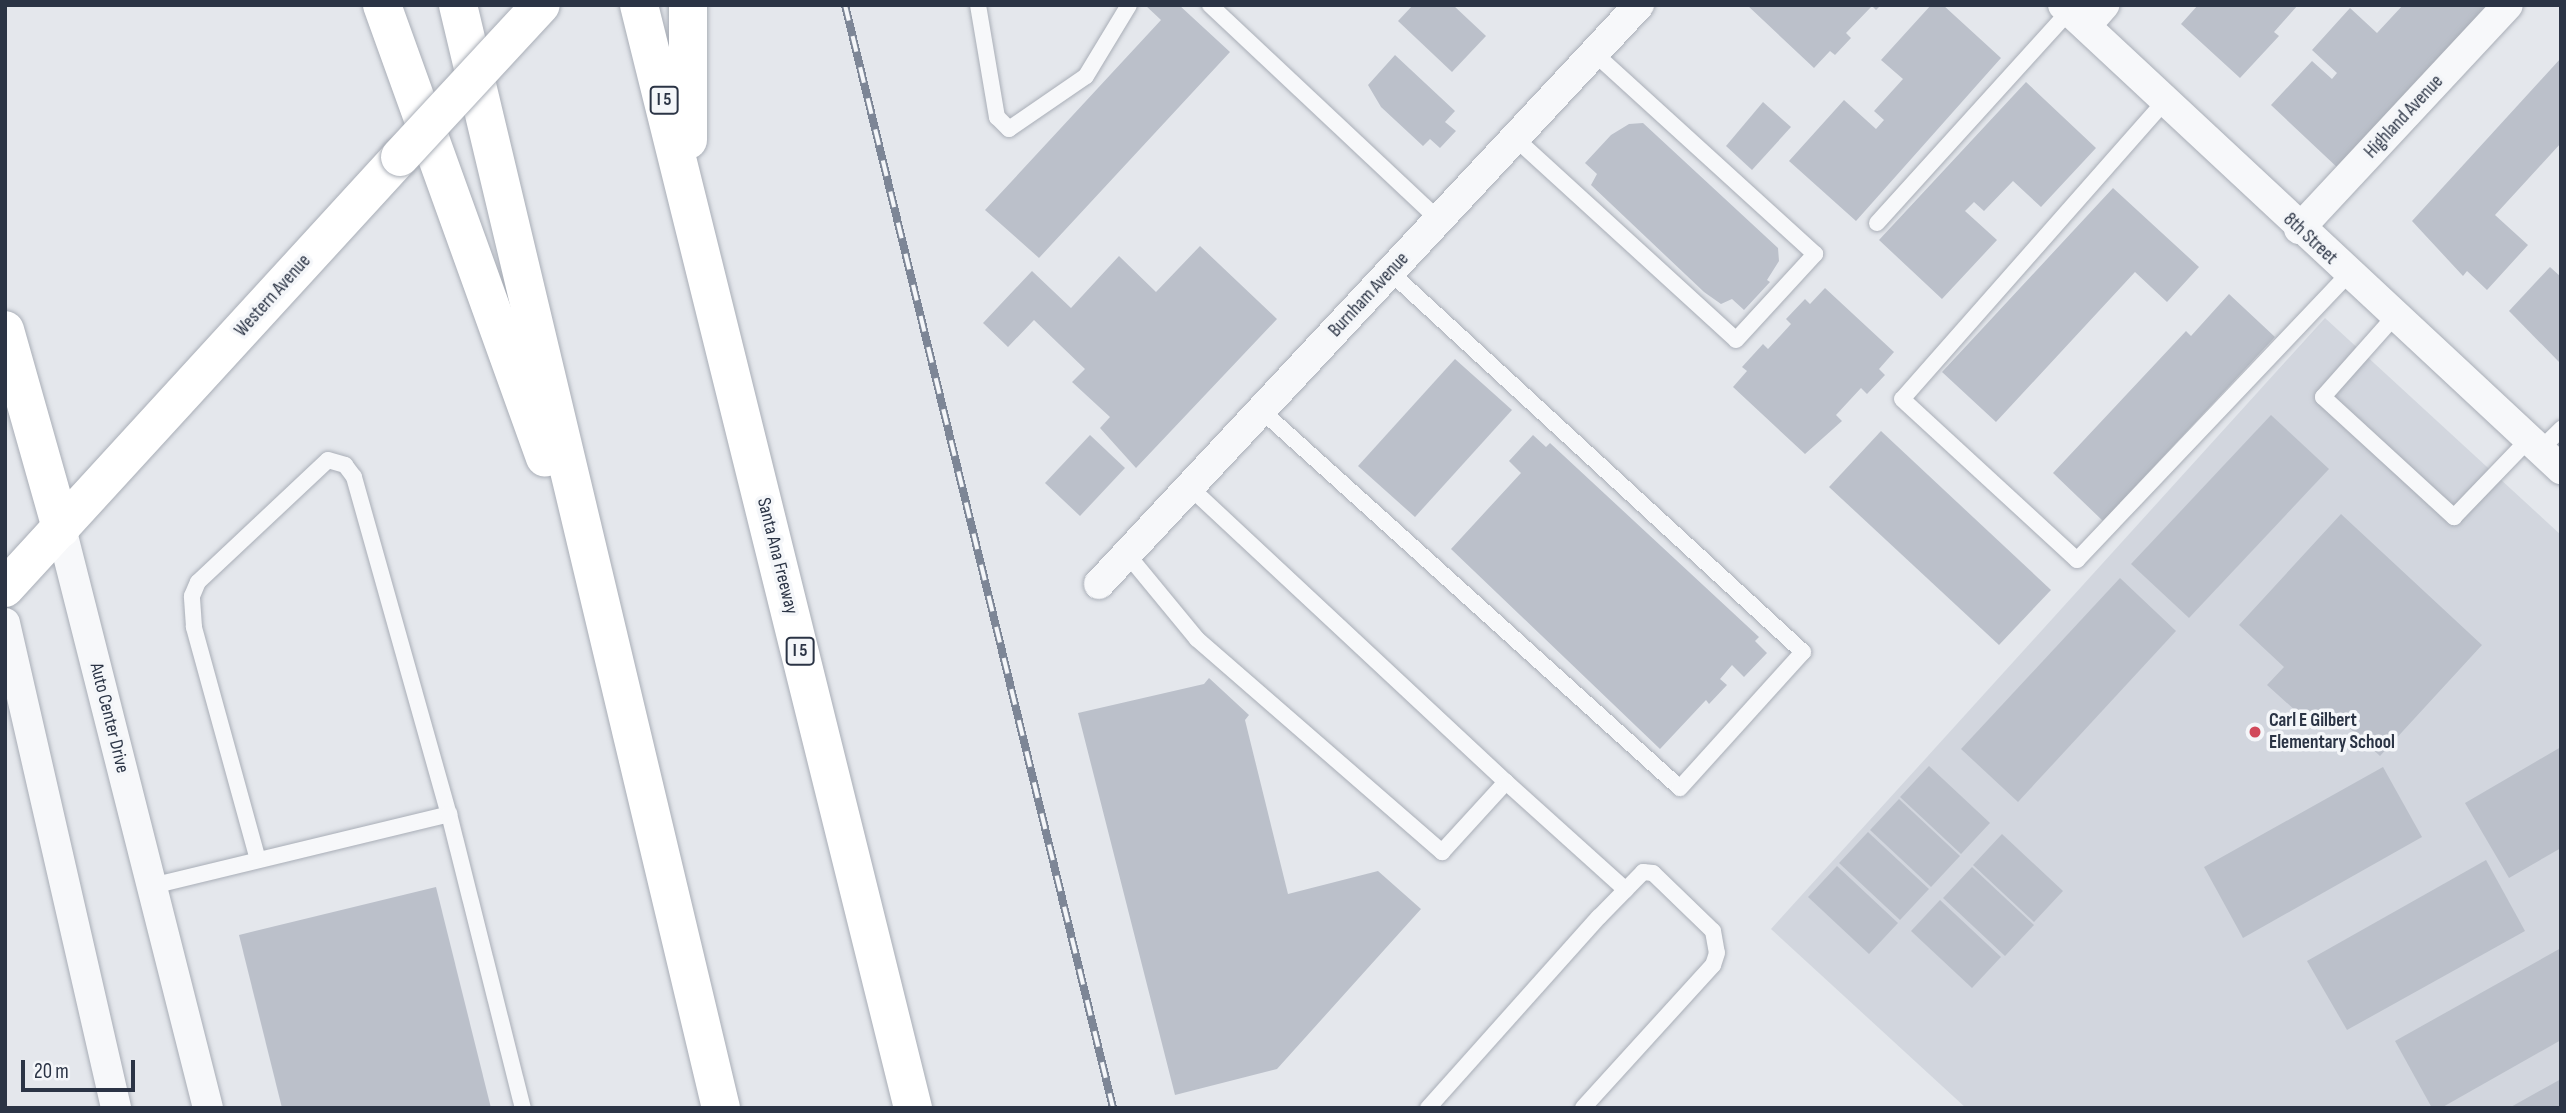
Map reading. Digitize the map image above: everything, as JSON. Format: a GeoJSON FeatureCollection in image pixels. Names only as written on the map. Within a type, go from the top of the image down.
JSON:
{"type":"FeatureCollection","features":[{"type":"Feature","properties":{"kind":"main road"},"geometry":{"type":"LineString","coordinates":[[382,5],[476,277],[601,607]]}},
{"type":"Feature","properties":{"kind":"main road"},"geometry":{"type":"LineString","coordinates":[[458,5],[721,1108]]}},
{"type":"Feature","properties":{"kind":"main road","name":"Western Avenue"},"geometry":{"type":"LineString","coordinates":[[5,588],[541,5]]}},
{"type":"Feature","properties":{"kind":"main road","name":"Santa Ana Freeway"},"geometry":{"type":"LineString","coordinates":[[639,5],[913,1108]]}},
{"type":"Feature","properties":{"kind":"main road"},"geometry":{"type":"LineString","coordinates":[[688,5],[688,195]]}},
{"type":"Feature","properties":{"kind":"main road","name":"Auto Center Drive"},"geometry":{"type":"LineString","coordinates":[[5,330],[61,528]]}},
{"type":"Feature","properties":{"kind":"street","name":"Burnham Avenue"},"geometry":{"type":"LineString","coordinates":[[1099,584],[1639,5]]}},
{"type":"Feature","properties":{"kind":"street","name":"Highland Avenue"},"geometry":{"type":"LineString","coordinates":[[2300,229],[2508,5]]}},
{"type":"Feature","properties":{"kind":"street","name":"8th Street"},"geometry":{"type":"LineString","coordinates":[[2081,12],[2165,101],[2543,453]]}},
{"type":"Feature","properties":{"kind":"street","name":"Auto Center Drive"},"geometry":{"type":"LineString","coordinates":[[61,528],[208,1108]]}},
{"type":"Feature","properties":{"kind":"street"},"geometry":{"type":"LineString","coordinates":[[5,623],[116,1108]]}},
{"type":"Feature","properties":{"kind":"lane"},"geometry":{"type":"LineString","coordinates":[[978,5],[997,117],[1009,128],[1087,76],[1129,5]]}},
{"type":"Feature","properties":{"kind":"lane"},"geometry":{"type":"LineString","coordinates":[[1210,5],[1439,220]]}},
{"type":"Feature","properties":{"kind":"lane"},"geometry":{"type":"LineString","coordinates":[[1877,223],[2081,12]]}},
{"type":"Feature","properties":{"kind":"lane"},"geometry":{"type":"LineString","coordinates":[[1515,138],[1736,340],[1815,254],[1594,53]]}},
{"type":"Feature","properties":{"kind":"lane"},"geometry":{"type":"LineString","coordinates":[[2165,101],[1902,399],[2077,560],[2348,274]]}},
{"type":"Feature","properties":{"kind":"lane"},"geometry":{"type":"LineString","coordinates":[[1261,410],[1680,788],[1803,652],[1390,272]]}},
{"type":"Feature","properties":{"kind":"lane"},"geometry":{"type":"LineString","coordinates":[[2394,317],[2323,397],[2454,517],[2543,453],[2561,429]]}},
{"type":"Feature","properties":{"kind":"lane"},"geometry":{"type":"LineString","coordinates":[[258,860],[194,627],[192,596],[198,582],[328,460],[345,465],[354,477],[449,814],[523,1108]]}},
{"type":"Feature","properties":{"kind":"lane"},"geometry":{"type":"LineString","coordinates":[[1190,487],[1506,782],[1626,890]]}},
{"type":"Feature","properties":{"kind":"lane"},"geometry":{"type":"LineString","coordinates":[[1127,554],[1197,639],[1442,852],[1506,782]]}},
{"type":"Feature","properties":{"kind":"lane"},"geometry":{"type":"LineString","coordinates":[[152,886],[449,814]]}},
{"type":"Feature","properties":{"kind":"lane"},"geometry":{"type":"LineString","coordinates":[[1428,1108],[1643,872],[1666,882],[1713,931],[1717,953],[1713,965],[1583,1108]]}},
{"type":"Feature","properties":{"kind":"shaded area","name":"Carl E Gilbert Elementary School"},"geometry":{"type":"Polygon","coordinates":[[[2325,318],[2561,535],[2561,1108],[1966,1108],[1771,929],[2325,318]]]}},
{"type":"Feature","properties":{"kind":"building"},"geometry":{"type":"Polygon","coordinates":[[[1145,5],[1179,5],[1230,52],[1039,258],[985,210],[1161,20],[1145,5]]]}},
{"type":"Feature","properties":{"kind":"building"},"geometry":{"type":"Polygon","coordinates":[[[1413,5],[1453,5],[1486,36],[1452,72],[1398,21],[1413,5]]]}},
{"type":"Feature","properties":{"kind":"building"},"geometry":{"type":"Polygon","coordinates":[[[1747,5],[1881,5],[1876,10],[1872,6],[1846,33],[1851,38],[1835,55],[1830,51],[1814,68],[1747,5]]]}},
{"type":"Feature","properties":{"kind":"building"},"geometry":{"type":"Polygon","coordinates":[[[1931,5],[1943,5],[2001,58],[1856,221],[1789,161],[1844,100],[1876,129],[1884,120],[1874,111],[1903,79],[1881,60],[1931,5]]]}},
{"type":"Feature","properties":{"kind":"building"},"geometry":{"type":"Polygon","coordinates":[[[2198,5],[2298,5],[2274,32],[2279,36],[2240,78],[2181,24],[2198,5]]]}},
{"type":"Feature","properties":{"kind":"building"},"geometry":{"type":"Polygon","coordinates":[[[2403,5],[2494,5],[2340,170],[2271,105],[2312,61],[2332,79],[2337,73],[2312,50],[2350,8],[2377,33],[2403,5]]]}},
{"type":"Feature","properties":{"kind":"building"},"geometry":{"type":"Polygon","coordinates":[[[1395,55],[1455,111],[1445,122],[1456,131],[1440,148],[1430,139],[1423,146],[1381,107],[1368,85],[1395,55]]]}},
{"type":"Feature","properties":{"kind":"building"},"geometry":{"type":"Polygon","coordinates":[[[2561,58],[2561,143],[2495,215],[2528,245],[2487,290],[2467,271],[2463,276],[2412,221],[2561,58]]]}},
{"type":"Feature","properties":{"kind":"building"},"geometry":{"type":"Polygon","coordinates":[[[2026,82],[2096,148],[2041,207],[2013,181],[1984,211],[1974,202],[1965,211],[1997,240],[1942,299],[1879,240],[2026,82]]]}},
{"type":"Feature","properties":{"kind":"building"},"geometry":{"type":"Polygon","coordinates":[[[1763,102],[1791,127],[1752,170],[1726,146],[1763,102]]]}},
{"type":"Feature","properties":{"kind":"building"},"geometry":{"type":"Polygon","coordinates":[[[1643,123],[1778,248],[1779,261],[1767,280],[1770,282],[1744,310],[1732,299],[1721,304],[1704,292],[1591,185],[1597,174],[1585,163],[1611,135],[1629,124],[1643,123]]]}},
{"type":"Feature","properties":{"kind":"building"},"geometry":{"type":"Polygon","coordinates":[[[2113,188],[2199,267],[2167,302],[2135,272],[1996,422],[1942,372],[2113,188]]]}},
{"type":"Feature","properties":{"kind":"building"},"geometry":{"type":"Polygon","coordinates":[[[1200,246],[1277,319],[1136,468],[1100,428],[1110,417],[1072,382],[1085,369],[1034,320],[1008,347],[983,323],[1032,271],[1071,308],[1119,256],[1156,292],[1200,246]]]}},
{"type":"Feature","properties":{"kind":"building"},"geometry":{"type":"Polygon","coordinates":[[[2550,267],[2561,277],[2561,364],[2509,311],[2550,267]]]}},
{"type":"Feature","properties":{"kind":"building"},"geometry":{"type":"Polygon","coordinates":[[[1825,288],[1894,352],[1879,369],[1885,375],[1867,394],[1861,388],[1836,415],[1842,421],[1805,454],[1733,387],[1747,371],[1742,367],[1763,344],[1768,349],[1791,324],[1786,319],[1805,299],[1810,304],[1825,288]]]}},
{"type":"Feature","properties":{"kind":"building"},"geometry":{"type":"Polygon","coordinates":[[[2229,294],[2275,337],[2103,521],[2053,473],[2186,331],[2191,336],[2229,294]]]}},
{"type":"Feature","properties":{"kind":"building"},"geometry":{"type":"Polygon","coordinates":[[[1455,359],[1512,410],[1415,517],[1358,466],[1455,359]]]}},
{"type":"Feature","properties":{"kind":"building"},"geometry":{"type":"Polygon","coordinates":[[[2271,415],[2329,469],[2189,618],[2131,564],[2271,415]]]}},
{"type":"Feature","properties":{"kind":"building"},"geometry":{"type":"Polygon","coordinates":[[[1881,431],[2051,590],[1999,645],[1829,487],[1881,431]]]}},
{"type":"Feature","properties":{"kind":"building"},"geometry":{"type":"Polygon","coordinates":[[[1090,435],[1125,468],[1080,516],[1045,483],[1090,435]]]}},
{"type":"Feature","properties":{"kind":"building"},"geometry":{"type":"Polygon","coordinates":[[[1533,435],[1546,447],[1550,443],[1759,637],[1755,641],[1767,653],[1744,677],[1732,665],[1720,679],[1727,685],[1709,704],[1706,700],[1660,749],[1451,549],[1521,473],[1509,461],[1533,435]]]}},
{"type":"Feature","properties":{"kind":"building"},"geometry":{"type":"Polygon","coordinates":[[[2341,514],[2482,645],[2380,756],[2333,713],[2317,730],[2267,685],[2284,667],[2239,625],[2341,514]]]}},
{"type":"Feature","properties":{"kind":"building"},"geometry":{"type":"Polygon","coordinates":[[[2120,578],[2176,631],[2018,802],[1961,749],[2120,578]]]}},
{"type":"Feature","properties":{"kind":"building"},"geometry":{"type":"Polygon","coordinates":[[[1209,678],[1249,715],[1245,720],[1288,894],[1378,871],[1421,909],[1277,1069],[1175,1095],[1078,713],[1204,684],[1209,678]]]}},
{"type":"Feature","properties":{"kind":"building"},"geometry":{"type":"Polygon","coordinates":[[[2561,747],[2561,848],[2509,878],[2465,803],[2561,747]]]}},
{"type":"Feature","properties":{"kind":"building"},"geometry":{"type":"Polygon","coordinates":[[[1929,766],[1990,823],[1961,854],[1900,797],[1929,766]]]}},
{"type":"Feature","properties":{"kind":"building"},"geometry":{"type":"Polygon","coordinates":[[[2383,767],[2422,837],[2243,938],[2204,867],[2383,767]]]}},
{"type":"Feature","properties":{"kind":"building"},"geometry":{"type":"Polygon","coordinates":[[[1899,799],[1960,856],[1931,887],[1870,830],[1899,799]]]}},
{"type":"Feature","properties":{"kind":"building"},"geometry":{"type":"Polygon","coordinates":[[[1868,832],[1929,889],[1900,920],[1839,863],[1868,832]]]}},
{"type":"Feature","properties":{"kind":"building"},"geometry":{"type":"Polygon","coordinates":[[[2002,834],[2063,891],[2034,922],[1973,865],[2002,834]]]}},
{"type":"Feature","properties":{"kind":"building"},"geometry":{"type":"Polygon","coordinates":[[[2486,860],[2525,931],[2347,1030],[2307,961],[2486,860]]]}},
{"type":"Feature","properties":{"kind":"building"},"geometry":{"type":"Polygon","coordinates":[[[1837,866],[1898,923],[1869,954],[1808,897],[1837,866]]]}},
{"type":"Feature","properties":{"kind":"building"},"geometry":{"type":"Polygon","coordinates":[[[1972,867],[2034,925],[2005,956],[1943,898],[1972,867]]]}},
{"type":"Feature","properties":{"kind":"building"},"geometry":{"type":"Polygon","coordinates":[[[436,887],[491,1108],[282,1108],[239,935],[436,887]]]}},
{"type":"Feature","properties":{"kind":"building"},"geometry":{"type":"Polygon","coordinates":[[[1940,900],[2001,957],[1972,988],[1911,931],[1940,900]]]}},
{"type":"Feature","properties":{"kind":"building"},"geometry":{"type":"Polygon","coordinates":[[[2561,948],[2561,1040],[2441,1108],[2432,1108],[2395,1041],[2561,948]]]}},
{"type":"Feature","properties":{"kind":"building"},"geometry":{"type":"Polygon","coordinates":[[[2561,1079],[2561,1108],[2509,1108],[2561,1079]]]}},
{"type":"Feature","properties":{"kind":"railway"},"geometry":{"type":"LineString","coordinates":[[845,5],[1113,1108]]}},
{"type":"Feature","properties":{"kind":"place","name":"Carl E Gilbert Elementary School"},"geometry":{"type":"Point","coordinates":[2255,732]}}]}
